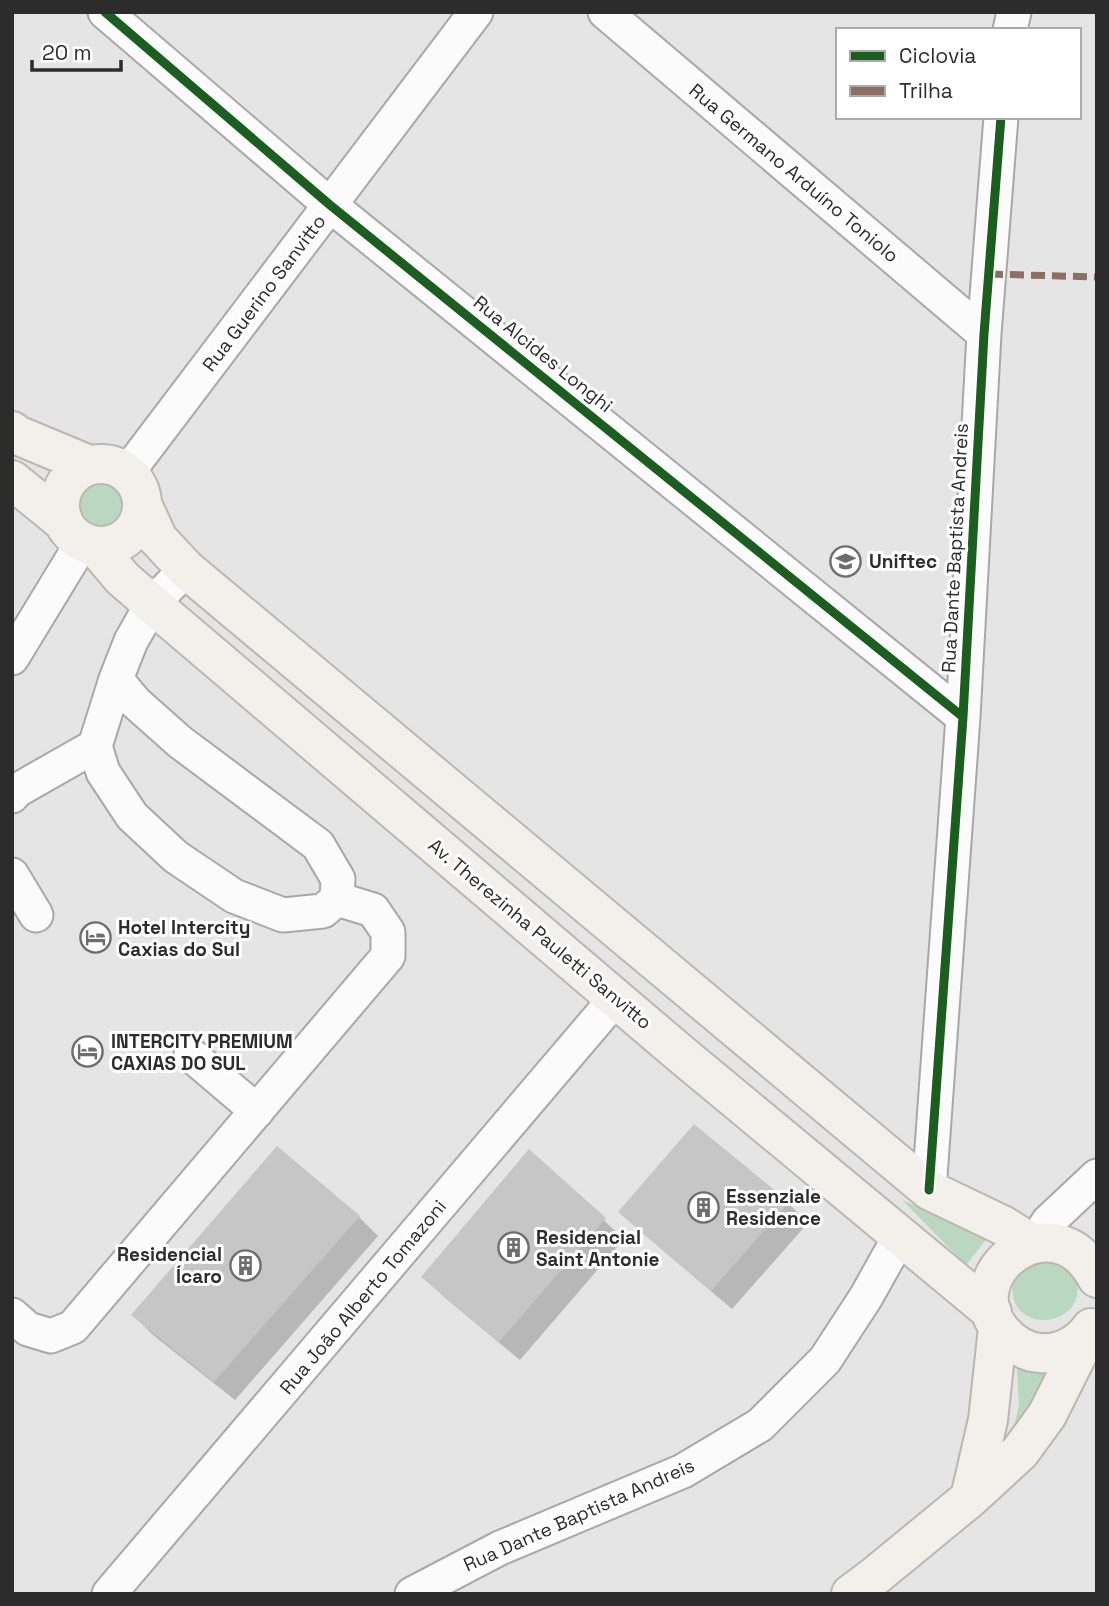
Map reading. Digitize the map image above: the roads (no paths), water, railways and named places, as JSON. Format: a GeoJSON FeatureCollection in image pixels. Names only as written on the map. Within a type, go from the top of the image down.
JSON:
{"type":"FeatureCollection","features":[{"type":"Feature","properties":{"kind":"main road"},"geometry":{"type":"LineString","coordinates":[[12,431],[89,465]]}},
{"type":"Feature","properties":{"kind":"main road"},"geometry":{"type":"LineString","coordinates":[[134,488],[141,518],[134,531],[111,546],[80,537],[59,507],[67,481],[76,471],[102,463],[115,466],[134,488],[158,539],[186,569],[929,1190],[1033,1243]]}},
{"type":"Feature","properties":{"kind":"main road","name":"Av. Therezinha Pauletti Sanvitto"},"geometry":{"type":"LineString","coordinates":[[12,480],[80,537],[152,604],[995,1320],[1010,1340],[1024,1349],[1041,1353],[1058,1352],[1073,1346],[1092,1326]]}},
{"type":"Feature","properties":{"kind":"main road"},"geometry":{"type":"LineString","coordinates":[[447,856],[481,816]]}},
{"type":"Feature","properties":{"kind":"main road"},"geometry":{"type":"LineString","coordinates":[[682,1055],[715,1012]]}},
{"type":"Feature","properties":{"kind":"main road"},"geometry":{"type":"LineString","coordinates":[[970,1498],[988,1420],[995,1320],[990,1295],[993,1278],[1002,1263],[1015,1251],[1033,1243],[1055,1242],[1074,1250],[1089,1263],[1097,1278]]}},
{"type":"Feature","properties":{"kind":"main road"},"geometry":{"type":"LineString","coordinates":[[850,1594],[970,1498],[1020,1452],[1047,1415],[1092,1326]]}},
{"type":"Feature","properties":{"kind":"street","name":"Rua Alcides Longhi"},"geometry":{"type":"LineString","coordinates":[[105,12],[330,205],[963,717]]}},
{"type":"Feature","properties":{"kind":"street","name":"Rua Guerino Sanvitto"},"geometry":{"type":"LineString","coordinates":[[134,488],[330,205],[477,12]]}},
{"type":"Feature","properties":{"kind":"street","name":"Rua Germano Arduíno Toniolo"},"geometry":{"type":"LineString","coordinates":[[605,12],[984,334]]}},
{"type":"Feature","properties":{"kind":"street","name":"Rua Dante Baptista Andreis"},"geometry":{"type":"LineString","coordinates":[[929,1190],[963,717],[984,334],[1001,119]]}},
{"type":"Feature","properties":{"kind":"street"},"geometry":{"type":"LineString","coordinates":[[12,658],[80,537]]}},
{"type":"Feature","properties":{"kind":"street"},"geometry":{"type":"LineString","coordinates":[[116,679],[135,702],[180,741],[318,845],[338,879],[337,899],[323,911],[283,915],[234,896],[176,857],[132,816],[103,772],[95,746],[116,679],[131,641],[152,604],[186,569]]}},
{"type":"Feature","properties":{"kind":"street"},"geometry":{"type":"LineString","coordinates":[[12,796],[16,791],[95,746]]}},
{"type":"Feature","properties":{"kind":"street"},"geometry":{"type":"LineString","coordinates":[[12,875],[36,915]]}},
{"type":"Feature","properties":{"kind":"street"},"geometry":{"type":"LineString","coordinates":[[12,1315],[28,1329],[51,1336],[73,1327],[388,956],[388,932],[373,910],[337,899]]}},
{"type":"Feature","properties":{"kind":"street","name":"Rua João Alberto Tomazoni"},"geometry":{"type":"LineString","coordinates":[[109,1594],[615,999]]}},
{"type":"Feature","properties":{"kind":"street"},"geometry":{"type":"LineString","coordinates":[[191,1055],[257,1111]]}},
{"type":"Feature","properties":{"kind":"street"},"geometry":{"type":"LineString","coordinates":[[1033,1243],[1048,1222],[1097,1176]]}},
{"type":"Feature","properties":{"kind":"street","name":"Rua Dante Baptista Andreis"},"geometry":{"type":"LineString","coordinates":[[412,1594],[500,1548],[682,1471],[760,1425],[825,1360],[866,1297],[899,1238]]}},
{"type":"Feature","properties":{"kind":"place","name":"Uniftec"},"geometry":{"type":"Point","coordinates":[846,561]}},
{"type":"Feature","properties":{"kind":"place","name":"Hotel Intercity Caxias do Sul"},"geometry":{"type":"Point","coordinates":[95,938]}},
{"type":"Feature","properties":{"kind":"place","name":"INTERCITY PREMIUM CAXIAS DO SUL"},"geometry":{"type":"Point","coordinates":[88,1052]}},
{"type":"Feature","properties":{"kind":"place","name":"Essenziale Residence"},"geometry":{"type":"Point","coordinates":[703,1207]}},
{"type":"Feature","properties":{"kind":"place","name":"Residencial Saint Antonie"},"geometry":{"type":"Point","coordinates":[513,1248]}},
{"type":"Feature","properties":{"kind":"place","name":"Residencial Ícaro"},"geometry":{"type":"Point","coordinates":[245,1265]}}]}
